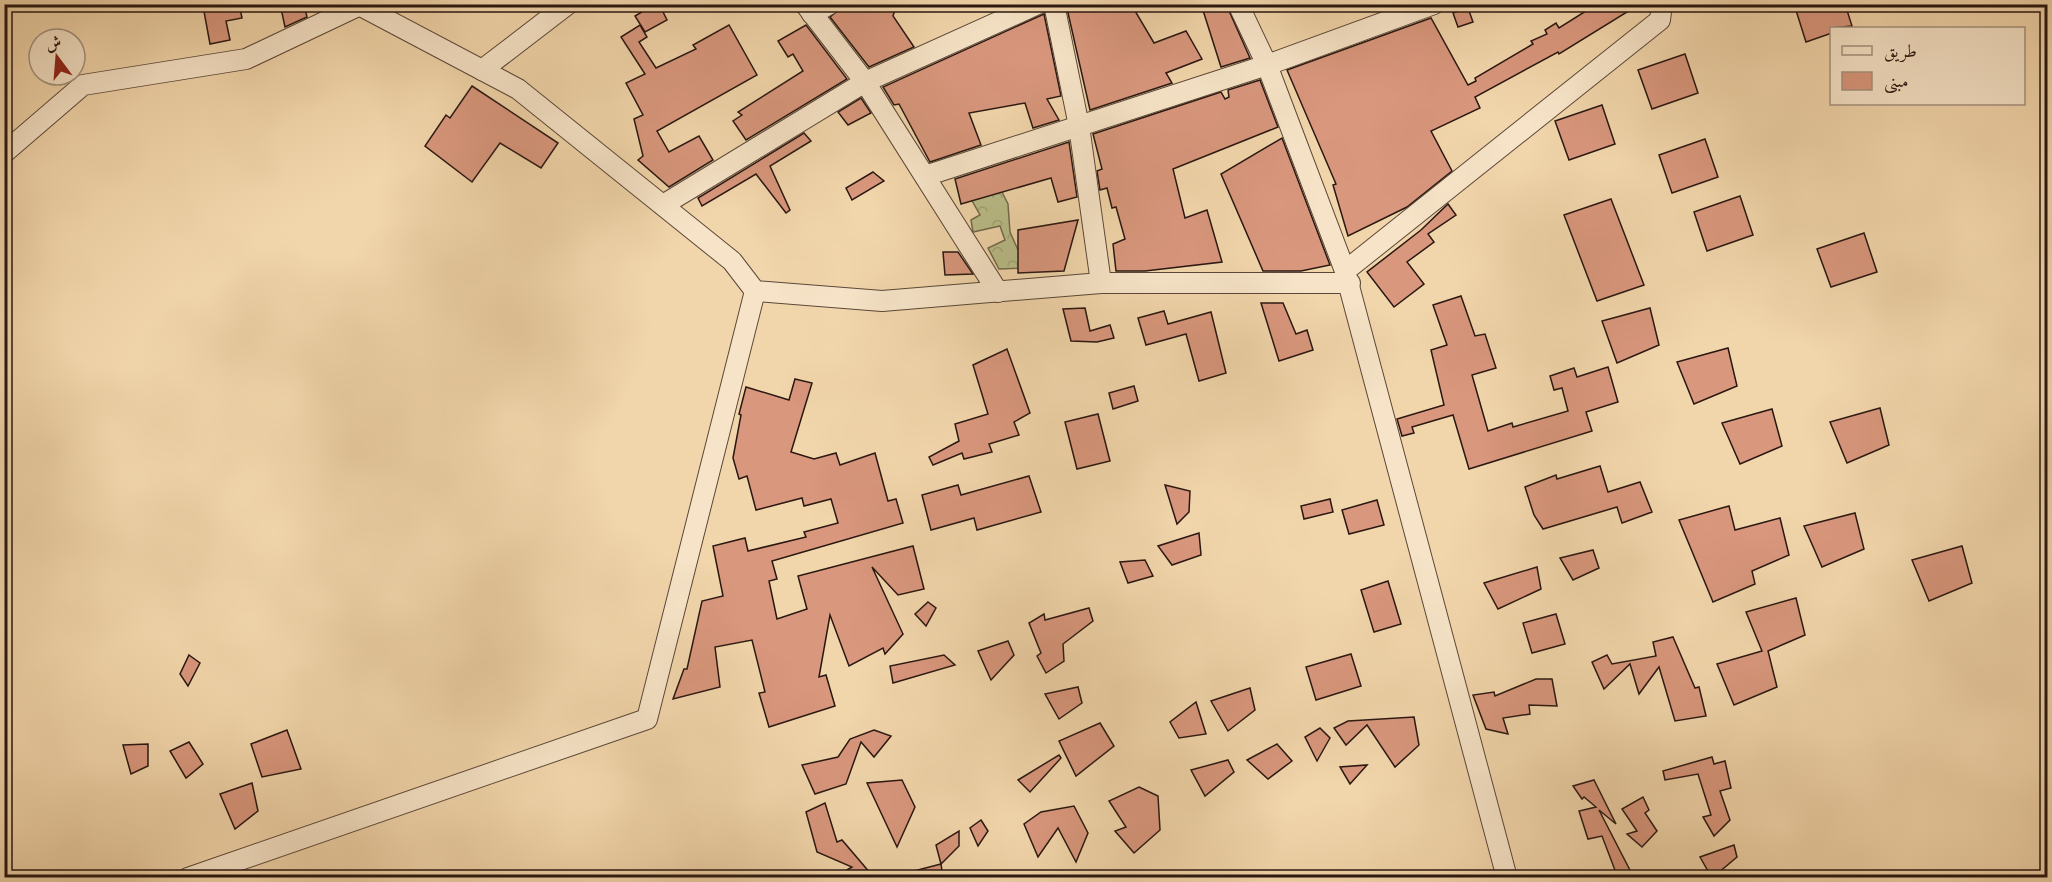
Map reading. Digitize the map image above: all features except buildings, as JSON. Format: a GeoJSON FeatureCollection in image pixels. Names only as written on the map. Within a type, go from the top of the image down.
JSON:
{"type":"FeatureCollection","features":[{"type":"Feature","properties":{"kind":"street"},"geometry":{"type":"LineString","coordinates":[[482,70],[568,4]]}},
{"type":"Feature","properties":{"kind":"street"},"geometry":{"type":"LineString","coordinates":[[830,4],[808,9],[865,82],[998,292]]}},
{"type":"Feature","properties":{"kind":"street"},"geometry":{"type":"LineString","coordinates":[[663,205],[865,82],[1013,10],[1038,4]]}},
{"type":"Feature","properties":{"kind":"street"},"geometry":{"type":"LineString","coordinates":[[1054,4],[1079,126],[1101,283]]}},
{"type":"Feature","properties":{"kind":"street"},"geometry":{"type":"LineString","coordinates":[[1238,4],[1267,65],[1348,277],[1507,878]]}},
{"type":"Feature","properties":{"kind":"street"},"geometry":{"type":"LineString","coordinates":[[925,176],[1267,65],[1434,4]]}},
{"type":"Feature","properties":{"kind":"street"},"geometry":{"type":"LineString","coordinates":[[4,153],[83,85],[246,59],[357,5],[518,89],[732,261],[755,291],[882,301],[1101,283],[1348,277],[1660,20],[1662,4]]}},
{"type":"Feature","properties":{"kind":"street"},"geometry":{"type":"LineString","coordinates":[[188,878],[647,719],[755,291]]}},
{"type":"Feature","properties":{"kind":"green space"},"geometry":{"type":"Polygon","coordinates":[[[1002,192],[1008,204],[1010,232],[1026,268],[999,269],[988,248],[1005,240],[1000,226],[973,232],[971,220],[980,215],[970,197],[1002,192]]]}}]}
